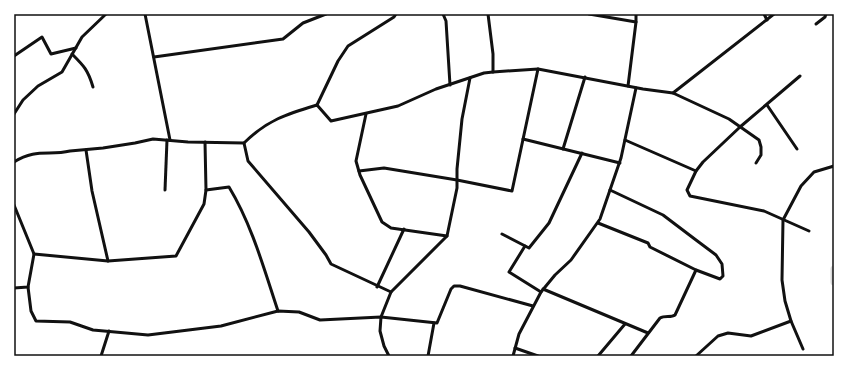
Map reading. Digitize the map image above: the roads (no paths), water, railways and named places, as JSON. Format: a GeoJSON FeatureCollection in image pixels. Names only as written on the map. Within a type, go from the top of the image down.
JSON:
{"type":"FeatureCollection","features":[{"type":"Feature","properties":{"kind":"street"},"geometry":{"type":"LineString","coordinates":[[14,114],[23,100],[38,86],[62,72],[82,37],[106,14]]}},
{"type":"Feature","properties":{"kind":"street"},"geometry":{"type":"LineString","coordinates":[[145,14],[168,140],[165,190]]}},
{"type":"Feature","properties":{"kind":"street"},"geometry":{"type":"LineString","coordinates":[[154,57],[283,39],[302,23],[326,14]]}},
{"type":"Feature","properties":{"kind":"street"},"geometry":{"type":"LineString","coordinates":[[14,162],[29,154],[48,152],[62,153],[135,143],[152,139],[244,143],[256,131],[286,114],[317,105],[338,61],[348,46],[394,17],[396,14]]}},
{"type":"Feature","properties":{"kind":"street"},"geometry":{"type":"LineString","coordinates":[[443,14],[446,21],[450,85]]}},
{"type":"Feature","properties":{"kind":"street"},"geometry":{"type":"LineString","coordinates":[[488,14],[493,72]]}},
{"type":"Feature","properties":{"kind":"street"},"geometry":{"type":"LineString","coordinates":[[589,14],[636,22]]}},
{"type":"Feature","properties":{"kind":"street"},"geometry":{"type":"LineString","coordinates":[[628,86],[636,14]]}},
{"type":"Feature","properties":{"kind":"street"},"geometry":{"type":"LineString","coordinates":[[764,14],[767,20]]}},
{"type":"Feature","properties":{"kind":"street"},"geometry":{"type":"LineString","coordinates":[[673,93],[774,14]]}},
{"type":"Feature","properties":{"kind":"street"},"geometry":{"type":"LineString","coordinates":[[816,24],[825,17],[826,14]]}},
{"type":"Feature","properties":{"kind":"street"},"geometry":{"type":"LineString","coordinates":[[14,56],[42,37],[51,54],[76,48]]}},
{"type":"Feature","properties":{"kind":"street"},"geometry":{"type":"LineString","coordinates":[[72,54],[83,65],[89,74],[92,87]]}},
{"type":"Feature","properties":{"kind":"street"},"geometry":{"type":"LineString","coordinates":[[317,105],[331,121],[398,106],[484,73],[538,69],[636,88],[673,93],[729,119],[759,140],[761,155],[756,162]]}},
{"type":"Feature","properties":{"kind":"street"},"geometry":{"type":"LineString","coordinates":[[359,171],[384,168],[512,190],[538,69]]}},
{"type":"Feature","properties":{"kind":"street"},"geometry":{"type":"LineString","coordinates":[[800,76],[740,127],[702,162],[696,171],[688,190],[690,196],[764,211],[809,231]]}},
{"type":"Feature","properties":{"kind":"street"},"geometry":{"type":"LineString","coordinates":[[563,149],[585,77]]}},
{"type":"Feature","properties":{"kind":"street"},"geometry":{"type":"LineString","coordinates":[[390,356],[384,346],[380,331],[381,317],[391,292],[446,236],[457,188],[462,118],[470,78]]}},
{"type":"Feature","properties":{"kind":"street"},"geometry":{"type":"LineString","coordinates":[[513,356],[519,334],[542,290],[571,260],[600,219],[620,162],[636,88]]}},
{"type":"Feature","properties":{"kind":"street"},"geometry":{"type":"LineString","coordinates":[[767,105],[797,149]]}},
{"type":"Feature","properties":{"kind":"street"},"geometry":{"type":"LineString","coordinates":[[366,114],[356,161],[382,222],[391,228],[446,236]]}},
{"type":"Feature","properties":{"kind":"street"},"geometry":{"type":"LineString","coordinates":[[523,139],[620,162]]}},
{"type":"Feature","properties":{"kind":"street"},"geometry":{"type":"LineString","coordinates":[[625,140],[696,171]]}},
{"type":"Feature","properties":{"kind":"street"},"geometry":{"type":"LineString","coordinates":[[34,254],[108,261],[176,256],[204,204],[206,190],[205,142]]}},
{"type":"Feature","properties":{"kind":"street"},"geometry":{"type":"LineString","coordinates":[[244,143],[248,161],[309,232],[331,264],[377,287],[391,292]]}},
{"type":"Feature","properties":{"kind":"street"},"geometry":{"type":"LineString","coordinates":[[86,150],[92,191],[108,261]]}},
{"type":"Feature","properties":{"kind":"street"},"geometry":{"type":"LineString","coordinates":[[502,234],[529,248],[549,223],[582,153]]}},
{"type":"Feature","properties":{"kind":"street"},"geometry":{"type":"LineString","coordinates":[[803,349],[791,321],[785,301],[782,280],[782,220],[801,186],[814,172],[834,166]]}},
{"type":"Feature","properties":{"kind":"street"},"geometry":{"type":"LineString","coordinates":[[206,190],[229,187],[240,206],[278,311]]}},
{"type":"Feature","properties":{"kind":"street"},"geometry":{"type":"LineString","coordinates":[[598,223],[648,243],[650,247],[696,270],[720,279],[722,276],[722,264],[716,256],[696,240],[662,215],[610,190]]}},
{"type":"Feature","properties":{"kind":"street"},"geometry":{"type":"LineString","coordinates":[[14,205],[34,254],[28,287],[31,311],[36,321],[70,322],[93,330],[148,335],[221,326],[278,311],[299,312],[320,320],[381,317],[437,324],[451,289],[454,286],[460,286],[534,306]]}},
{"type":"Feature","properties":{"kind":"street"},"geometry":{"type":"LineString","coordinates":[[377,287],[404,230]]}},
{"type":"Feature","properties":{"kind":"street"},"geometry":{"type":"LineString","coordinates":[[525,246],[509,272],[542,290],[648,333]]}},
{"type":"Feature","properties":{"kind":"street"},"geometry":{"type":"LineString","coordinates":[[637,356],[632,355],[660,318],[663,316],[671,317],[675,315],[696,270]]}},
{"type":"Feature","properties":{"kind":"street"},"geometry":{"type":"LineString","coordinates":[[14,288],[28,287]]}},
{"type":"Feature","properties":{"kind":"street"},"geometry":{"type":"LineString","coordinates":[[696,356],[718,336],[728,333],[751,336],[791,321]]}},
{"type":"Feature","properties":{"kind":"street"},"geometry":{"type":"LineString","coordinates":[[428,356],[434,323]]}},
{"type":"Feature","properties":{"kind":"street"},"geometry":{"type":"LineString","coordinates":[[598,356],[625,324]]}},
{"type":"Feature","properties":{"kind":"street"},"geometry":{"type":"LineString","coordinates":[[101,356],[109,331]]}},
{"type":"Feature","properties":{"kind":"street"},"geometry":{"type":"LineString","coordinates":[[515,348],[538,356]]}},
{"type":"Feature","properties":{"kind":"waterway"},"geometry":{"type":"LineString","coordinates":[[834,269],[834,282]]}}]}
